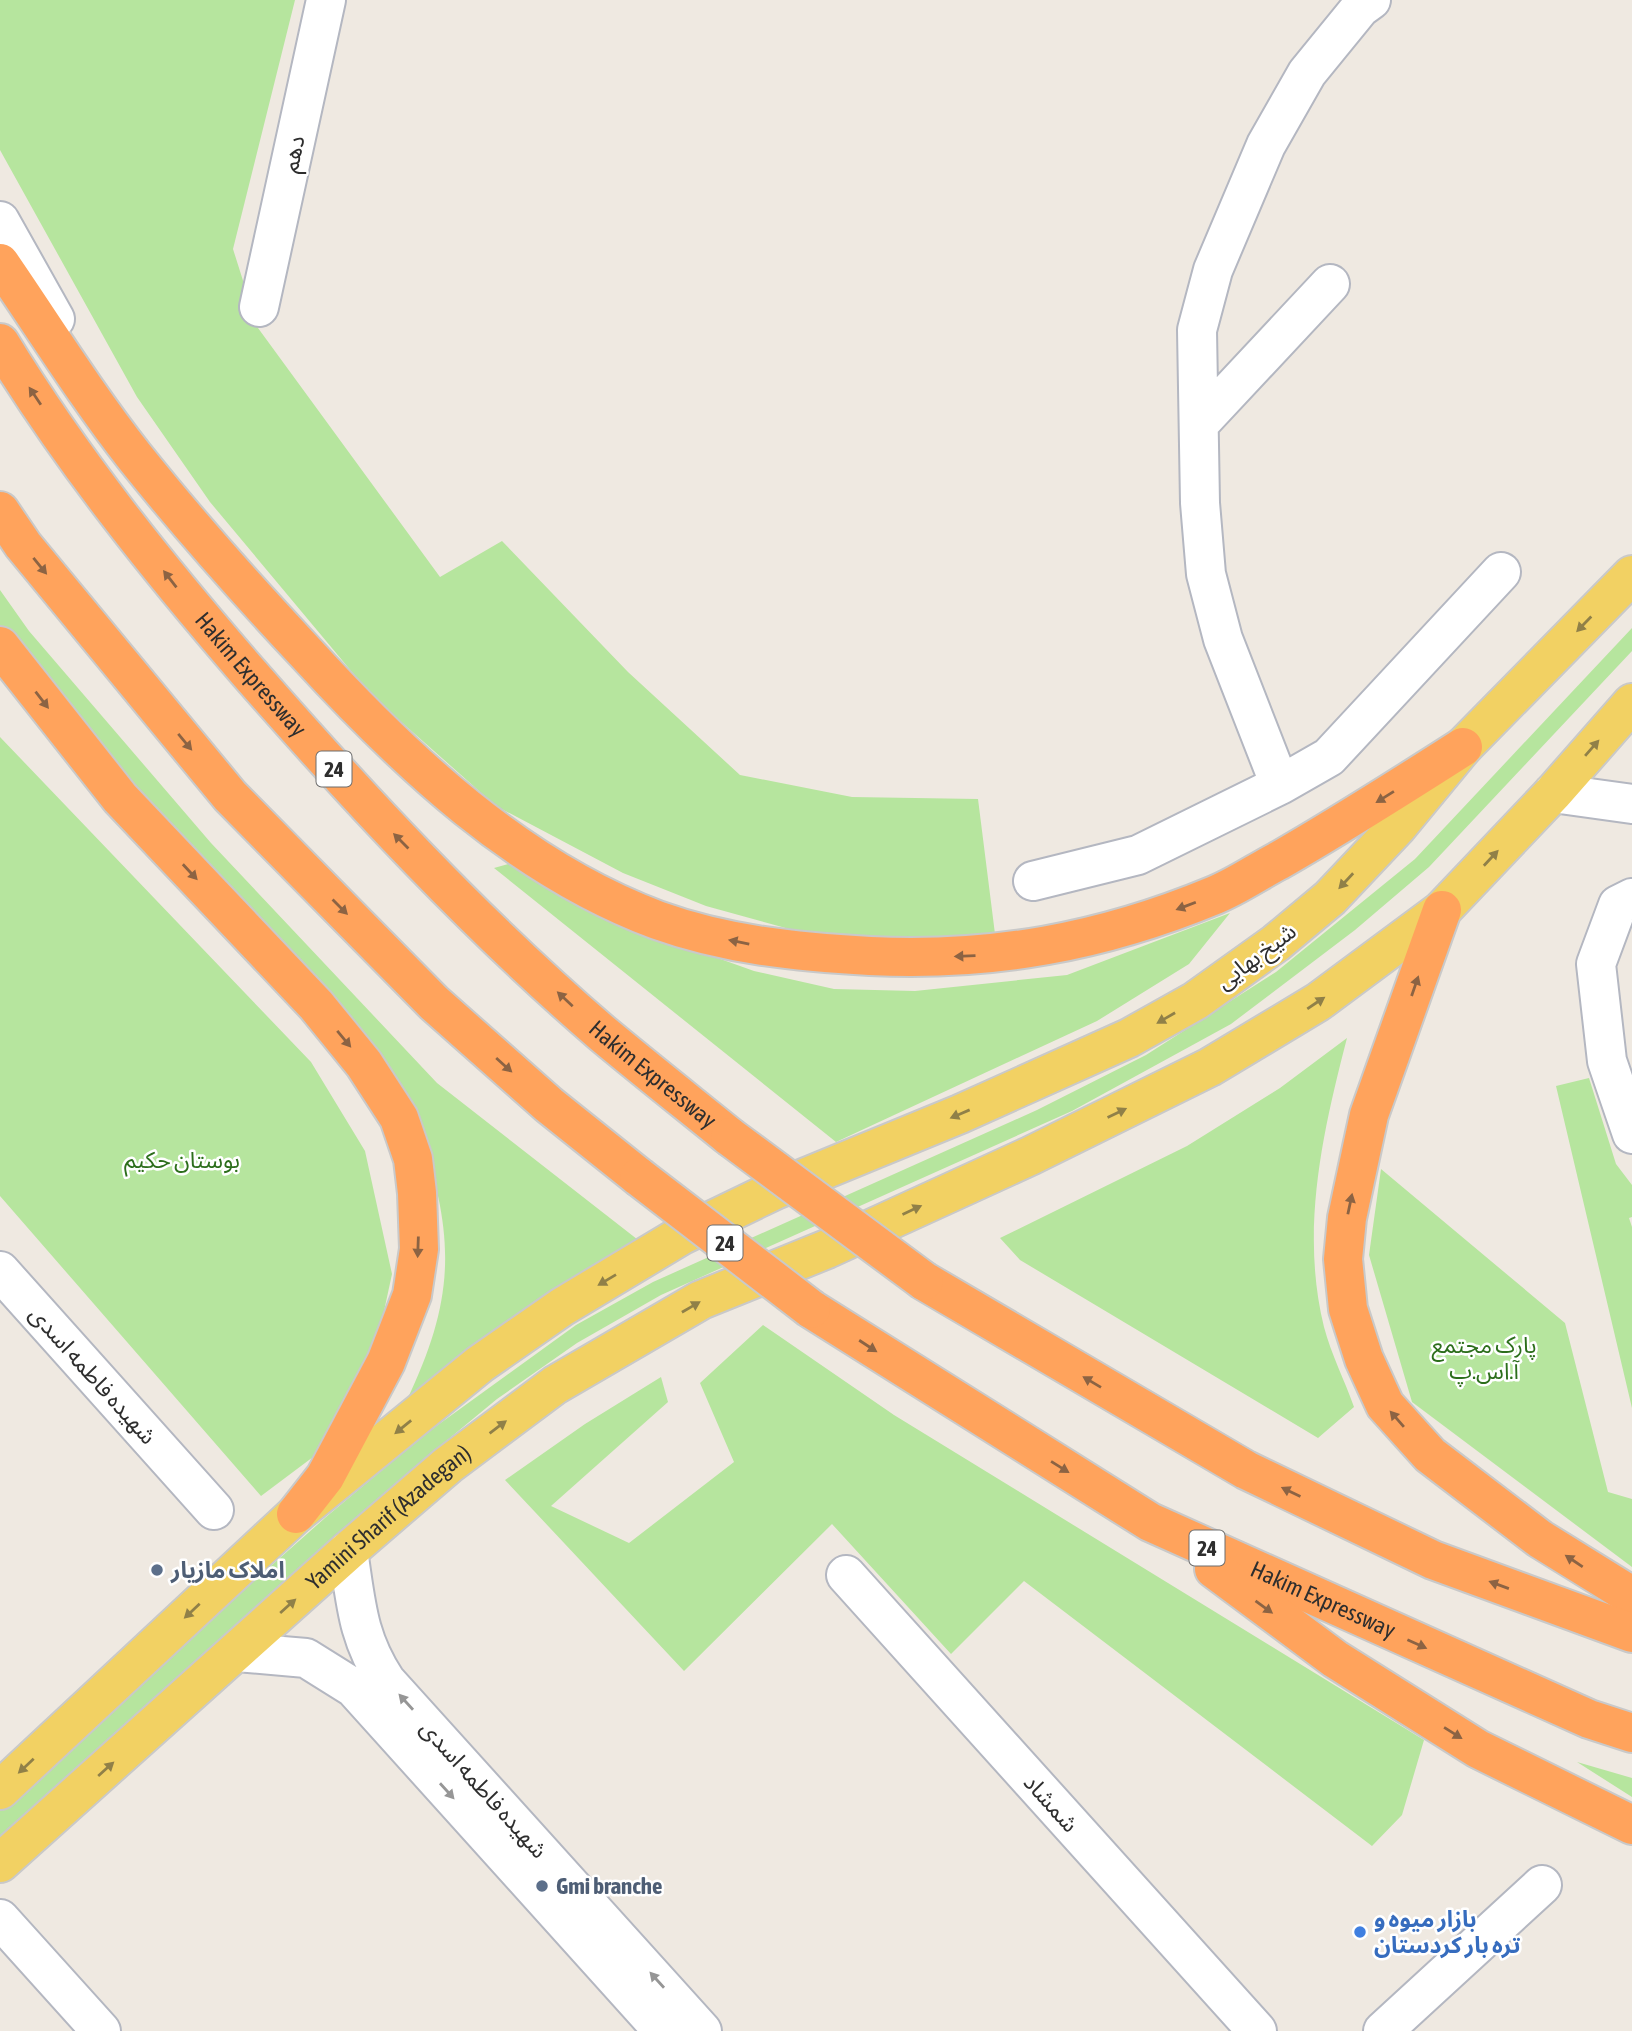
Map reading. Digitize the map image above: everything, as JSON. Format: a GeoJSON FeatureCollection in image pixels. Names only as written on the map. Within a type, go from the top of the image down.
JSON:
{"type":"FeatureCollection","features":[{"type":"Feature","properties":{"kind":"highway"},"geometry":{"type":"LineString","coordinates":[[0,263],[131,453],[219,559],[390,741],[456,798],[517,845],[589,888],[654,919],[699,933],[758,946],[910,958],[998,955],[1065,944],[1149,920],[1220,893],[1339,826],[1464,747]]}},
{"type":"Feature","properties":{"kind":"highway","name":"Hakim Expressway"},"geometry":{"type":"LineString","coordinates":[[0,343],[89,477],[197,614],[385,826],[494,934],[602,1033],[730,1137],[925,1281],[1246,1470],[1433,1560],[1632,1633]]}},
{"type":"Feature","properties":{"kind":"highway","name":"Hakim Expressway"},"geometry":{"type":"LineString","coordinates":[[0,511],[23,545],[230,796],[434,1003],[549,1105],[811,1309],[1150,1522],[1577,1714],[1632,1733]]}},
{"type":"Feature","properties":{"kind":"highway"},"geometry":{"type":"LineString","coordinates":[[0,646],[120,797],[316,1005],[364,1064],[399,1118],[413,1159],[419,1249],[412,1295],[386,1362],[362,1408],[325,1477],[296,1514]]}},
{"type":"Feature","properties":{"kind":"highway"},"geometry":{"type":"LineString","coordinates":[[1442,909],[1369,1115],[1347,1218],[1343,1259],[1348,1309],[1364,1359],[1385,1405],[1430,1455],[1530,1531],[1632,1596]]}},
{"type":"Feature","properties":{"kind":"highway"},"geometry":{"type":"LineString","coordinates":[[1150,1522],[1335,1659],[1467,1742],[1632,1825]]}},
{"type":"Feature","properties":{"kind":"main road","name":"شیخ بهایی"},"geometry":{"type":"LineString","coordinates":[[296,1514],[480,1364],[562,1307],[682,1235],[775,1190],[960,1114],[1129,1038],[1195,1001],[1276,943],[1330,898],[1398,827],[1464,747],[1632,575]]}},
{"type":"Feature","properties":{"kind":"main road"},"geometry":{"type":"LineString","coordinates":[[1442,909],[1553,793],[1632,703]]}},
{"type":"Feature","properties":{"kind":"main road","name":"Yamini Sharif (Azadegan)"},"geometry":{"type":"LineString","coordinates":[[0,1863],[348,1551],[448,1465],[555,1385],[701,1300],[827,1249],[1030,1156],[1210,1067],[1318,1002],[1442,909]]}},
{"type":"Feature","properties":{"kind":"main road"},"geometry":{"type":"LineString","coordinates":[[0,1790],[296,1514]]}},
{"type":"Feature","properties":{"kind":"street"},"geometry":{"type":"LineString","coordinates":[[1280,785],[1223,639],[1206,574],[1200,503],[1200,423],[1195,375],[1197,330],[1213,270],[1266,145],[1307,73],[1360,8],[1370,0]]}},
{"type":"Feature","properties":{"kind":"street","name":"دهم"},"geometry":{"type":"LineString","coordinates":[[259,307],[321,4]]}},
{"type":"Feature","properties":{"kind":"street"},"geometry":{"type":"LineString","coordinates":[[0,221],[53,312],[64,355]]}},
{"type":"Feature","properties":{"kind":"street"},"geometry":{"type":"LineString","coordinates":[[1200,423],[1330,284]]}},
{"type":"Feature","properties":{"kind":"street"},"geometry":{"type":"LineString","coordinates":[[1033,881],[1138,855],[1280,785],[1329,757],[1501,572]]}},
{"type":"Feature","properties":{"kind":"street"},"geometry":{"type":"LineString","coordinates":[[1553,793],[1632,804]]}},
{"type":"Feature","properties":{"kind":"street"},"geometry":{"type":"LineString","coordinates":[[1632,898],[1618,905],[1596,964],[1607,1061],[1632,1134]]}},
{"type":"Feature","properties":{"kind":"street","name":"شهیده فاطمه اسدی"},"geometry":{"type":"LineString","coordinates":[[0,1271],[214,1510]]}},
{"type":"Feature","properties":{"kind":"street","name":"شهیده فاطمه اسدی"},"geometry":{"type":"LineString","coordinates":[[348,1551],[361,1631],[369,1655],[366,1678],[663,2031]]}},
{"type":"Feature","properties":{"kind":"street","name":"شمشاد"},"geometry":{"type":"LineString","coordinates":[[846,1575],[1257,2031]]}},
{"type":"Feature","properties":{"kind":"street","name":"شهیده فاطمه اسدی"},"geometry":{"type":"LineString","coordinates":[[237,1652],[306,1658],[366,1678],[702,2031]]}},
{"type":"Feature","properties":{"kind":"street"},"geometry":{"type":"LineString","coordinates":[[1383,2031],[1542,1885]]}},
{"type":"Feature","properties":{"kind":"street"},"geometry":{"type":"LineString","coordinates":[[0,1919],[101,2031]]}},
{"type":"Feature","properties":{"kind":"green space"},"geometry":{"type":"Polygon","coordinates":[[[0,0],[295,0],[233,249],[258,328],[440,577],[502,541],[628,672],[740,775],[852,797],[978,799],[995,934],[908,939],[811,935],[706,906],[623,873],[496,806],[372,696],[210,502],[137,397],[0,150],[0,0]]]}},
{"type":"Feature","properties":{"kind":"green space"},"geometry":{"type":"Polygon","coordinates":[[[0,590],[29,631],[211,843],[437,1083],[642,1243],[406,1402],[434,1330],[442,1298],[445,1266],[439,1201],[418,1127],[0,628],[0,590]]]}},
{"type":"Feature","properties":{"kind":"green space"},"geometry":{"type":"Polygon","coordinates":[[[1632,628],[1632,651],[1429,867],[1355,930],[1231,1024],[1072,1111],[661,1295],[577,1343],[497,1399],[428,1456],[0,1837],[0,1807],[326,1517],[424,1435],[576,1325],[653,1282],[1037,1110],[1146,1055],[1276,972],[1415,859],[1632,628]]]}},
{"type":"Feature","properties":{"kind":"green space","name":"بوستان حکیم"},"geometry":{"type":"Polygon","coordinates":[[[0,737],[311,1062],[365,1151],[392,1274],[370,1376],[321,1451],[261,1496],[0,1196],[0,737]]]}},
{"type":"Feature","properties":{"kind":"green space"},"geometry":{"type":"Polygon","coordinates":[[[512,863],[639,930],[754,971],[834,989],[915,991],[1067,975],[1230,913],[1189,964],[1097,1021],[836,1142],[494,868],[512,863]]]}},
{"type":"Feature","properties":{"kind":"green space"},"geometry":{"type":"Polygon","coordinates":[[[1347,1038],[1317,1181],[1314,1254],[1324,1327],[1354,1407],[1318,1438],[1020,1260],[1000,1238],[1187,1146],[1280,1088],[1347,1038]]]}},
{"type":"Feature","properties":{"kind":"green space"},"geometry":{"type":"Polygon","coordinates":[[[1589,1078],[1616,1164],[1632,1185],[1632,1217],[1629,1218],[1632,1227],[1632,1408],[1556,1086],[1589,1078]]]}},
{"type":"Feature","properties":{"kind":"green space","name":"پارک مجتمع آ.اس.پ"},"geometry":{"type":"Polygon","coordinates":[[[1381,1169],[1565,1323],[1608,1492],[1632,1499],[1632,1567],[1412,1402],[1369,1255],[1381,1169]]]}},
{"type":"Feature","properties":{"kind":"green space"},"geometry":{"type":"Polygon","coordinates":[[[763,1325],[894,1415],[1424,1740],[1402,1815],[1372,1846],[1024,1581],[951,1654],[832,1524],[684,1671],[505,1480],[585,1424],[661,1377],[668,1402],[551,1506],[629,1543],[734,1462],[700,1383],[763,1325]]]}},
{"type":"Feature","properties":{"kind":"green space"},"geometry":{"type":"Polygon","coordinates":[[[1577,1762],[1632,1778],[1632,1797],[1577,1762]]]}},
{"type":"Feature","properties":{"kind":"place","name":"املاک مازیار"},"geometry":{"type":"Point","coordinates":[157,1570]}},
{"type":"Feature","properties":{"kind":"place","name":"Gmi branche"},"geometry":{"type":"Point","coordinates":[542,1886]}},
{"type":"Feature","properties":{"kind":"place","name":"بازار میوه و تره بار کردستان"},"geometry":{"type":"Point","coordinates":[1360,1932]}}]}
